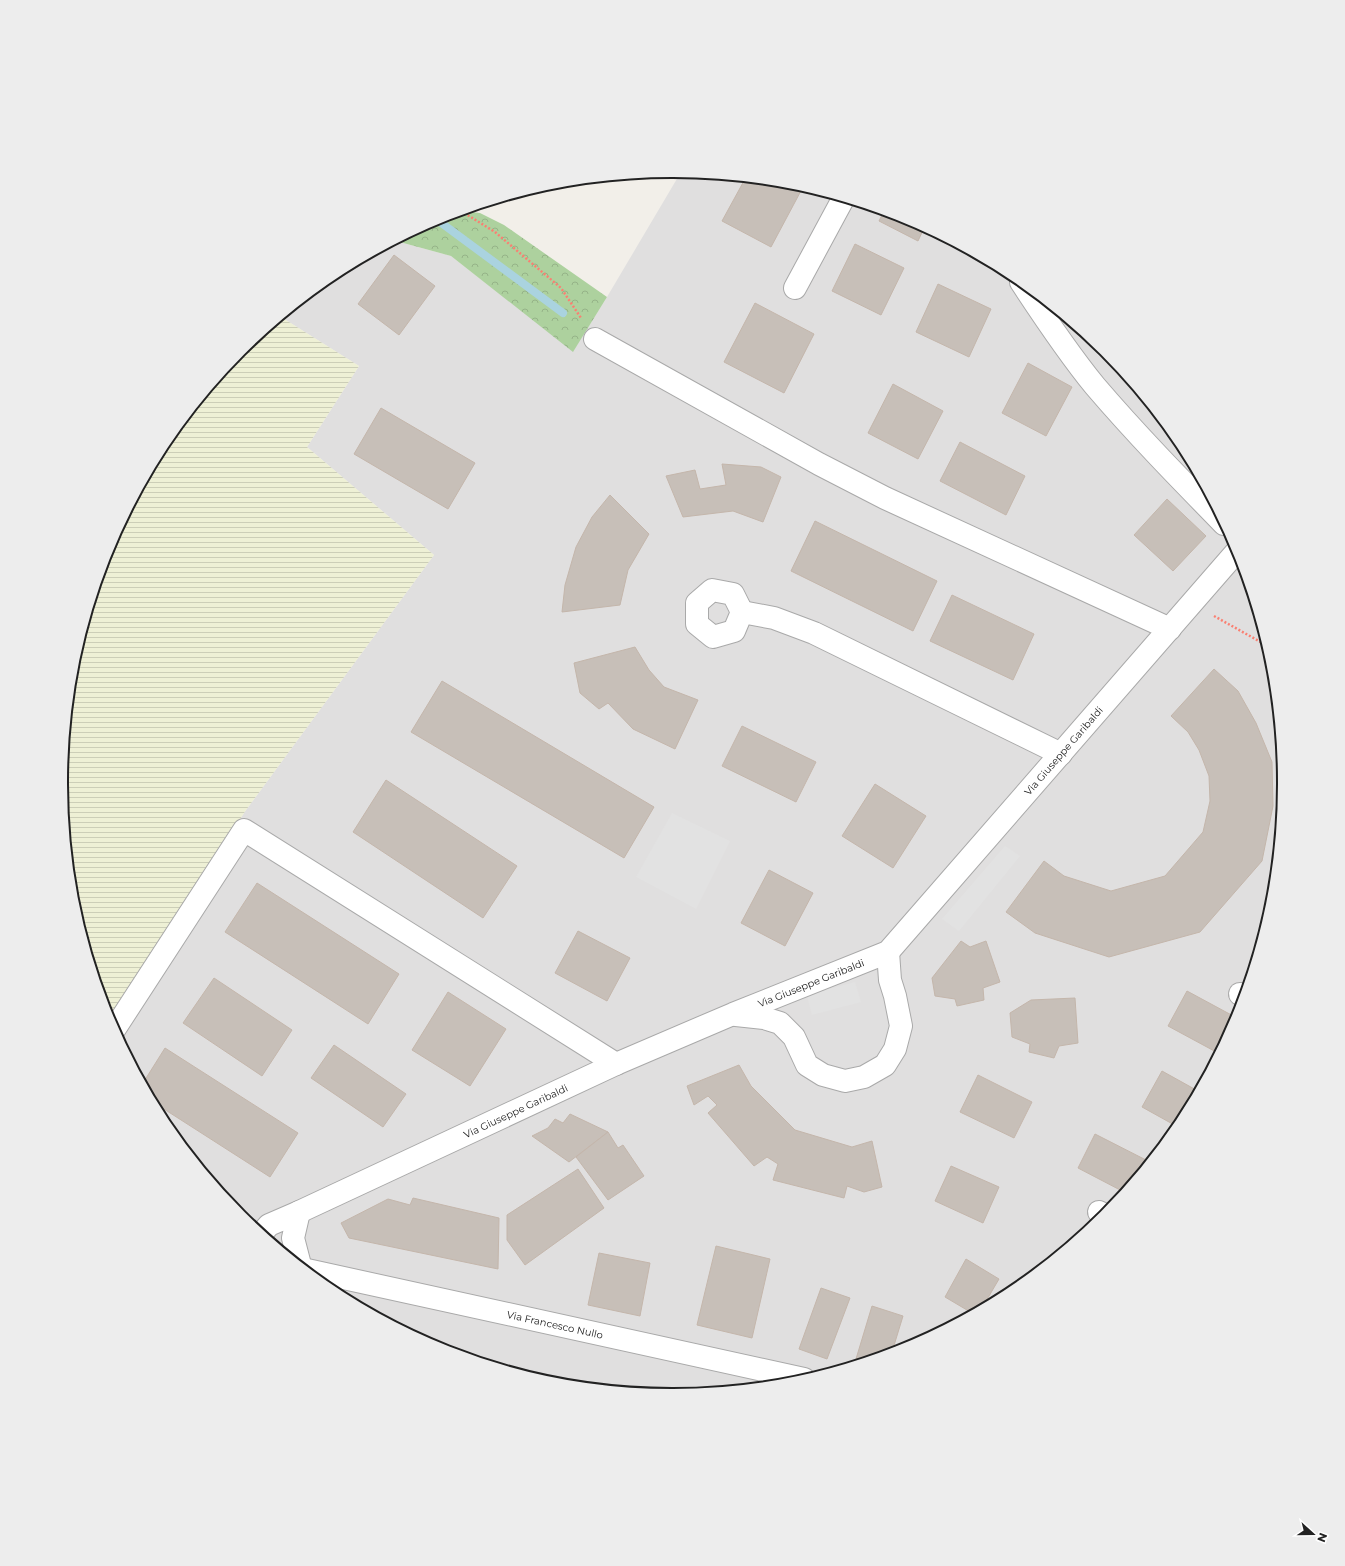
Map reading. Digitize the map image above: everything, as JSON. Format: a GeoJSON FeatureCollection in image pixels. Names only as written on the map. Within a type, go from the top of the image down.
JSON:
{"type":"FeatureCollection","features":[{"type":"Feature","properties":{"kind":"street"},"geometry":{"type":"LineString","coordinates":[[795,288],[841,203]]}},
{"type":"Feature","properties":{"kind":"street"},"geometry":{"type":"LineString","coordinates":[[1030,296],[1055,334],[1095,386],[1172,471],[1214,513]]}},
{"type":"Feature","properties":{"kind":"street"},"geometry":{"type":"LineString","coordinates":[[595,338],[819,464],[872,491],[1170,629]]}},
{"type":"Feature","properties":{"kind":"street","name":"Via Giuseppe Garibaldi"},"geometry":{"type":"LineString","coordinates":[[266,1229],[269,1225],[616,1064],[733,1014],[888,952],[1233,556]]}},
{"type":"Feature","properties":{"kind":"street"},"geometry":{"type":"LineString","coordinates":[[742,612],[774,618],[814,633],[1061,754]]}},
{"type":"Feature","properties":{"kind":"street"},"geometry":{"type":"LineString","coordinates":[[118,1024],[244,830],[616,1064]]}},
{"type":"Feature","properties":{"kind":"street","name":"Via Giuseppe Garibaldi"},"geometry":{"type":"LineString","coordinates":[[733,1014],[764,1018],[780,1023],[794,1037],[807,1065],[823,1075],[845,1081],[864,1077],[886,1065],[895,1049],[900,1026],[895,996],[890,980],[888,952]]}},
{"type":"Feature","properties":{"kind":"street"},"geometry":{"type":"LineString","coordinates":[[298,1257],[293,1238],[299,1212]]}},
{"type":"Feature","properties":{"kind":"street","name":"Via Francesco Nullo"},"geometry":{"type":"LineString","coordinates":[[318,1272],[790,1376]]}},
{"type":"Feature","properties":{"kind":"path"},"geometry":{"type":"LineString","coordinates":[[467,215],[495,232],[561,288],[595,338]]}},
{"type":"Feature","properties":{"kind":"path"},"geometry":{"type":"LineString","coordinates":[[1191,604],[1259,641]]}},
{"type":"Feature","properties":{"kind":"shaded area"},"geometry":{"type":"Polygon","coordinates":[[[677,178],[751,184],[790,190],[829,199],[904,225],[975,259],[1040,303],[1100,356],[1127,384],[1175,447],[1215,516],[1245,589],[1265,665],[1272,704],[1276,743],[1276,823],[1272,862],[1256,939],[1245,977],[1215,1050],[1175,1119],[1152,1151],[1127,1182],[1071,1237],[1040,1263],[975,1307],[904,1341],[867,1355],[829,1367],[790,1376],[751,1382],[672,1388],[594,1382],[555,1376],[516,1367],[478,1355],[405,1325],[370,1307],[305,1263],[245,1210],[218,1182],[170,1119],[149,1085],[130,1050],[113,1012],[246,810],[434,555],[307,447],[359,366],[285,320],[337,280],[370,259],[402,243],[451,256],[573,351],[677,178]]]}},
{"type":"Feature","properties":{"kind":"shaded area"},"geometry":{"type":"Polygon","coordinates":[[[672,813],[730,841],[696,909],[636,877],[672,813]]]}},
{"type":"Feature","properties":{"kind":"shaded area"},"geometry":{"type":"Polygon","coordinates":[[[1005,846],[1020,856],[959,931],[942,919],[1005,846]]]}},
{"type":"Feature","properties":{"kind":"shaded area"},"geometry":{"type":"Polygon","coordinates":[[[855,982],[861,1002],[812,1015],[807,995],[855,982]]]}},
{"type":"Feature","properties":{"kind":"green space"},"geometry":{"type":"Polygon","coordinates":[[[474,212],[480,213],[504,225],[607,297],[573,352],[451,256],[402,243],[441,225],[474,212]]]}},
{"type":"Feature","properties":{"kind":"green space"},"geometry":{"type":"Polygon","coordinates":[[[285,320],[359,366],[307,447],[434,555],[246,810],[113,1012],[100,977],[80,901],[73,862],[69,823],[69,743],[73,704],[89,627],[100,589],[130,516],[170,447],[218,384],[245,356],[285,320]]]}},
{"type":"Feature","properties":{"kind":"building"},"geometry":{"type":"Polygon","coordinates":[[[743,183],[800,192],[771,247],[722,221],[743,183]]]}},
{"type":"Feature","properties":{"kind":"building"},"geometry":{"type":"Polygon","coordinates":[[[881,216],[922,233],[918,241],[879,221],[881,216]]]}},
{"type":"Feature","properties":{"kind":"building"},"geometry":{"type":"Polygon","coordinates":[[[855,244],[904,268],[881,315],[832,291],[855,244]]]}},
{"type":"Feature","properties":{"kind":"building"},"geometry":{"type":"Polygon","coordinates":[[[394,255],[435,286],[399,335],[358,304],[394,255]]]}},
{"type":"Feature","properties":{"kind":"building"},"geometry":{"type":"Polygon","coordinates":[[[938,284],[991,309],[969,357],[916,332],[938,284]]]}},
{"type":"Feature","properties":{"kind":"building"},"geometry":{"type":"Polygon","coordinates":[[[755,303],[814,334],[784,393],[724,362],[755,303]]]}},
{"type":"Feature","properties":{"kind":"building"},"geometry":{"type":"Polygon","coordinates":[[[1028,363],[1072,387],[1046,436],[1002,413],[1028,363]]]}},
{"type":"Feature","properties":{"kind":"building"},"geometry":{"type":"Polygon","coordinates":[[[893,384],[943,411],[918,459],[868,433],[893,384]]]}},
{"type":"Feature","properties":{"kind":"building"},"geometry":{"type":"Polygon","coordinates":[[[381,408],[475,463],[448,509],[354,454],[381,408]]]}},
{"type":"Feature","properties":{"kind":"building"},"geometry":{"type":"Polygon","coordinates":[[[960,442],[1025,476],[1006,515],[940,481],[960,442]]]}},
{"type":"Feature","properties":{"kind":"building"},"geometry":{"type":"Polygon","coordinates":[[[722,464],[761,467],[781,477],[763,522],[733,511],[683,517],[666,476],[695,470],[700,489],[726,485],[722,464]]]}},
{"type":"Feature","properties":{"kind":"building"},"geometry":{"type":"Polygon","coordinates":[[[610,495],[649,534],[628,570],[620,605],[562,612],[565,585],[576,547],[592,517],[610,495]]]}},
{"type":"Feature","properties":{"kind":"building"},"geometry":{"type":"Polygon","coordinates":[[[1167,499],[1206,536],[1173,571],[1134,535],[1167,499]]]}},
{"type":"Feature","properties":{"kind":"building"},"geometry":{"type":"Polygon","coordinates":[[[815,521],[937,581],[913,631],[791,571],[815,521]]]}},
{"type":"Feature","properties":{"kind":"building"},"geometry":{"type":"Polygon","coordinates":[[[952,595],[1034,634],[1013,680],[930,641],[952,595]]]}},
{"type":"Feature","properties":{"kind":"building"},"geometry":{"type":"Polygon","coordinates":[[[635,647],[649,670],[664,687],[698,700],[675,749],[633,729],[608,703],[599,709],[580,693],[574,663],[635,647]]]}},
{"type":"Feature","properties":{"kind":"building"},"geometry":{"type":"Polygon","coordinates":[[[1214,669],[1238,691],[1256,723],[1272,762],[1273,806],[1262,861],[1200,932],[1109,957],[1035,933],[1006,912],[1044,861],[1064,876],[1111,891],[1165,876],[1203,832],[1210,801],[1209,776],[1199,750],[1188,732],[1171,716],[1214,669]]]}},
{"type":"Feature","properties":{"kind":"building"},"geometry":{"type":"Polygon","coordinates":[[[442,681],[654,807],[624,858],[411,732],[442,681]]]}},
{"type":"Feature","properties":{"kind":"building"},"geometry":{"type":"Polygon","coordinates":[[[742,726],[816,762],[796,802],[722,766],[742,726]]]}},
{"type":"Feature","properties":{"kind":"building"},"geometry":{"type":"Polygon","coordinates":[[[386,780],[517,866],[483,918],[353,832],[386,780]]]}},
{"type":"Feature","properties":{"kind":"building"},"geometry":{"type":"Polygon","coordinates":[[[875,784],[926,816],[893,868],[842,836],[875,784]]]}},
{"type":"Feature","properties":{"kind":"building"},"geometry":{"type":"Polygon","coordinates":[[[769,870],[813,893],[785,946],[741,923],[769,870]]]}},
{"type":"Feature","properties":{"kind":"building"},"geometry":{"type":"Polygon","coordinates":[[[257,883],[399,974],[368,1024],[225,932],[257,883]]]}},
{"type":"Feature","properties":{"kind":"building"},"geometry":{"type":"Polygon","coordinates":[[[578,931],[630,958],[607,1001],[555,973],[578,931]]]}},
{"type":"Feature","properties":{"kind":"building"},"geometry":{"type":"Polygon","coordinates":[[[961,941],[970,947],[986,941],[1000,982],[983,988],[984,1000],[957,1006],[955,999],[935,996],[932,978],[961,941]]]}},
{"type":"Feature","properties":{"kind":"building"},"geometry":{"type":"Polygon","coordinates":[[[214,978],[292,1030],[262,1076],[183,1023],[214,978]]]}},
{"type":"Feature","properties":{"kind":"building"},"geometry":{"type":"Polygon","coordinates":[[[1187,991],[1231,1015],[1214,1051],[1168,1026],[1187,991]]]}},
{"type":"Feature","properties":{"kind":"building"},"geometry":{"type":"Polygon","coordinates":[[[448,992],[506,1029],[470,1086],[412,1050],[448,992]]]}},
{"type":"Feature","properties":{"kind":"building"},"geometry":{"type":"Polygon","coordinates":[[[1075,998],[1078,1043],[1059,1046],[1054,1058],[1029,1052],[1030,1044],[1012,1037],[1010,1013],[1031,1000],[1075,998]]]}},
{"type":"Feature","properties":{"kind":"building"},"geometry":{"type":"Polygon","coordinates":[[[334,1045],[406,1094],[383,1127],[311,1078],[334,1045]]]}},
{"type":"Feature","properties":{"kind":"building"},"geometry":{"type":"Polygon","coordinates":[[[165,1048],[298,1133],[270,1177],[164,1109],[146,1079],[165,1048]]]}},
{"type":"Feature","properties":{"kind":"building"},"geometry":{"type":"Polygon","coordinates":[[[739,1065],[751,1086],[795,1130],[852,1147],[872,1141],[882,1187],[864,1192],[847,1186],[844,1198],[773,1180],[778,1164],[767,1157],[754,1166],[708,1113],[717,1105],[708,1096],[694,1105],[687,1086],[739,1065]]]}},
{"type":"Feature","properties":{"kind":"building"},"geometry":{"type":"Polygon","coordinates":[[[1162,1071],[1194,1089],[1172,1124],[1142,1107],[1162,1071]]]}},
{"type":"Feature","properties":{"kind":"building"},"geometry":{"type":"Polygon","coordinates":[[[978,1075],[1032,1102],[1014,1138],[960,1112],[978,1075]]]}},
{"type":"Feature","properties":{"kind":"building"},"geometry":{"type":"Polygon","coordinates":[[[570,1114],[608,1132],[569,1162],[532,1136],[548,1128],[555,1119],[563,1123],[570,1114]]]}},
{"type":"Feature","properties":{"kind":"building"},"geometry":{"type":"Polygon","coordinates":[[[608,1132],[618,1148],[623,1145],[644,1176],[608,1200],[576,1157],[608,1132]]]}},
{"type":"Feature","properties":{"kind":"building"},"geometry":{"type":"Polygon","coordinates":[[[1095,1134],[1145,1160],[1120,1190],[1078,1168],[1095,1134]]]}},
{"type":"Feature","properties":{"kind":"building"},"geometry":{"type":"Polygon","coordinates":[[[951,1166],[999,1187],[983,1223],[935,1201],[951,1166]]]}},
{"type":"Feature","properties":{"kind":"building"},"geometry":{"type":"Polygon","coordinates":[[[578,1169],[604,1208],[525,1265],[507,1240],[507,1215],[578,1169]]]}},
{"type":"Feature","properties":{"kind":"building"},"geometry":{"type":"Polygon","coordinates":[[[413,1198],[499,1218],[498,1269],[349,1238],[341,1223],[388,1199],[410,1205],[413,1198]]]}},
{"type":"Feature","properties":{"kind":"building"},"geometry":{"type":"Polygon","coordinates":[[[716,1246],[770,1259],[752,1338],[697,1325],[716,1246]]]}},
{"type":"Feature","properties":{"kind":"building"},"geometry":{"type":"Polygon","coordinates":[[[599,1253],[650,1263],[640,1316],[588,1305],[599,1253]]]}},
{"type":"Feature","properties":{"kind":"building"},"geometry":{"type":"Polygon","coordinates":[[[966,1259],[999,1279],[987,1299],[968,1311],[945,1297],[966,1259]]]}},
{"type":"Feature","properties":{"kind":"building"},"geometry":{"type":"Polygon","coordinates":[[[821,1288],[850,1298],[827,1359],[799,1349],[821,1288]]]}},
{"type":"Feature","properties":{"kind":"building"},"geometry":{"type":"Polygon","coordinates":[[[872,1306],[903,1316],[894,1345],[856,1358],[872,1306]]]}},
{"type":"Feature","properties":{"kind":"waterway"},"geometry":{"type":"LineString","coordinates":[[443,224],[563,313]]}}]}
